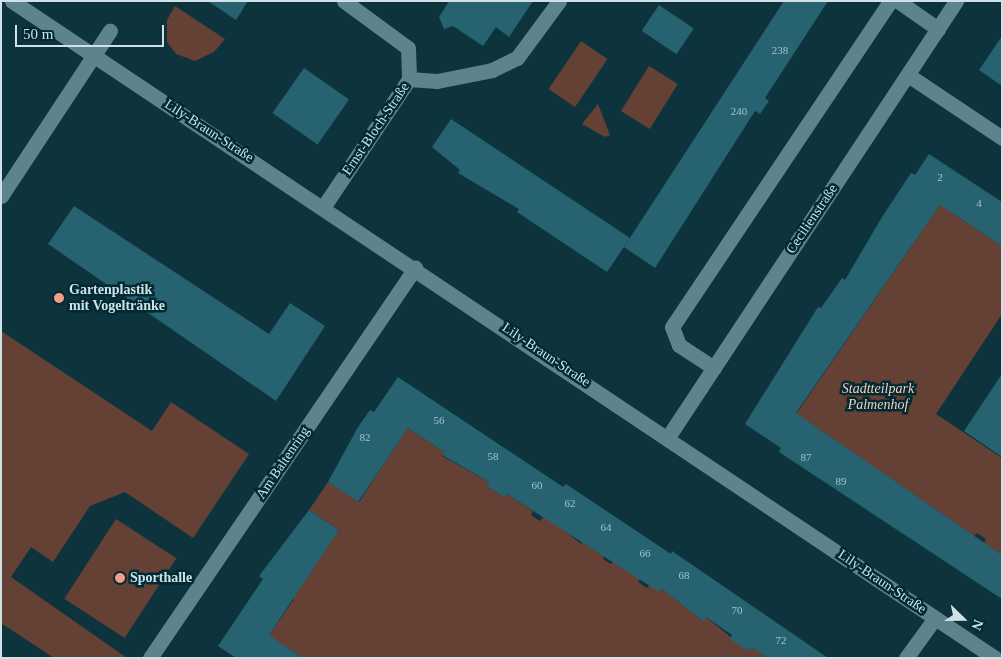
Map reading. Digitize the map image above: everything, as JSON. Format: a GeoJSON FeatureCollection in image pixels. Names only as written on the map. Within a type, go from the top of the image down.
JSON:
{"type":"FeatureCollection","features":[{"type":"Feature","properties":{"kind":"street","name":"Lily-Braun-Straße"},"geometry":{"type":"LineString","coordinates":[[12,1],[324,206],[995,658]]}},
{"type":"Feature","properties":{"kind":"street"},"geometry":{"type":"LineString","coordinates":[[344,1],[408,48],[409,79]]}},
{"type":"Feature","properties":{"kind":"street","name":"Ernst-Bloch-Straße"},"geometry":{"type":"LineString","coordinates":[[324,206],[409,79],[437,81],[492,70],[517,58],[559,1]]}},
{"type":"Feature","properties":{"kind":"street"},"geometry":{"type":"LineString","coordinates":[[714,368],[679,345],[672,327],[890,1]]}},
{"type":"Feature","properties":{"kind":"street"},"geometry":{"type":"LineString","coordinates":[[898,1],[938,29]]}},
{"type":"Feature","properties":{"kind":"street","name":"Cecilienstraße"},"geometry":{"type":"LineString","coordinates":[[668,437],[956,1]]}},
{"type":"Feature","properties":{"kind":"street"},"geometry":{"type":"LineString","coordinates":[[1,196],[110,31]]}},
{"type":"Feature","properties":{"kind":"street"},"geometry":{"type":"LineString","coordinates":[[908,75],[1002,138]]}},
{"type":"Feature","properties":{"kind":"street","name":"Am Baltenring"},"geometry":{"type":"LineString","coordinates":[[157,655],[415,268]]}},
{"type":"Feature","properties":{"kind":"street"},"geometry":{"type":"LineString","coordinates":[[906,658],[935,618]]}},
{"type":"Feature","properties":{"kind":"green space"},"geometry":{"type":"Polygon","coordinates":[[[175,6],[225,39],[214,52],[195,61],[176,54],[167,42],[167,20],[175,6]]]}},
{"type":"Feature","properties":{"kind":"green space"},"geometry":{"type":"Polygon","coordinates":[[[581,41],[608,59],[575,107],[549,89],[581,41]]]}},
{"type":"Feature","properties":{"kind":"green space"},"geometry":{"type":"Polygon","coordinates":[[[649,66],[678,84],[650,129],[621,111],[649,66]]]}},
{"type":"Feature","properties":{"kind":"green space"},"geometry":{"type":"Polygon","coordinates":[[[598,104],[610,135],[605,137],[582,124],[598,104]]]}},
{"type":"Feature","properties":{"kind":"green space","name":"Stadtteilpark Palmenhof"},"geometry":{"type":"Polygon","coordinates":[[[944,199],[955,215],[1002,246],[1002,314],[936,414],[1002,458],[1002,555],[984,543],[986,539],[977,533],[974,536],[810,423],[792,420],[944,199]]]}},
{"type":"Feature","properties":{"kind":"green space"},"geometry":{"type":"Polygon","coordinates":[[[1,331],[152,431],[171,402],[249,454],[193,538],[125,492],[90,506],[53,562],[31,547],[11,577],[127,658],[54,658],[1,623],[1,331]]]}},
{"type":"Feature","properties":{"kind":"green space"},"geometry":{"type":"Polygon","coordinates":[[[402,424],[444,452],[442,456],[489,482],[486,485],[504,497],[507,494],[533,511],[531,515],[540,521],[545,515],[581,544],[584,540],[605,554],[603,559],[606,561],[611,564],[614,561],[641,578],[638,582],[647,588],[652,582],[659,592],[661,588],[703,621],[706,617],[748,651],[751,647],[767,658],[303,658],[283,645],[265,641],[294,599],[291,597],[339,530],[309,510],[328,482],[359,502],[398,442],[402,424]]]}},
{"type":"Feature","properties":{"kind":"green space","name":"Sporthalle"},"geometry":{"type":"Polygon","coordinates":[[[116,519],[176,558],[125,638],[64,599],[116,519]]]}},
{"type":"Feature","properties":{"kind":"building"},"geometry":{"type":"Polygon","coordinates":[[[208,1],[248,1],[236,20],[208,1]]]}},
{"type":"Feature","properties":{"kind":"building"},"geometry":{"type":"Polygon","coordinates":[[[449,1],[533,1],[509,37],[496,27],[483,46],[453,26],[444,29],[439,17],[449,1]]]}},
{"type":"Feature","properties":{"kind":"building"},"geometry":{"type":"Polygon","coordinates":[[[784,1],[828,1],[765,98],[769,101],[760,114],[755,111],[655,268],[624,247],[784,1]]]}},
{"type":"Feature","properties":{"kind":"building"},"geometry":{"type":"Polygon","coordinates":[[[659,5],[694,28],[676,54],[642,31],[659,5]]]}},
{"type":"Feature","properties":{"kind":"building"},"geometry":{"type":"Polygon","coordinates":[[[1002,36],[1002,86],[979,70],[1002,36]]]}},
{"type":"Feature","properties":{"kind":"building"},"geometry":{"type":"Polygon","coordinates":[[[304,68],[349,100],[318,145],[272,113],[304,68]]]}},
{"type":"Feature","properties":{"kind":"building"},"geometry":{"type":"Polygon","coordinates":[[[451,119],[630,238],[607,272],[517,212],[519,209],[458,173],[460,170],[432,147],[451,119]]]}},
{"type":"Feature","properties":{"kind":"building"},"geometry":{"type":"Polygon","coordinates":[[[929,154],[1002,202],[1002,246],[940,205],[796,413],[1002,555],[1002,599],[779,452],[781,448],[745,424],[818,307],[821,308],[842,278],[845,280],[882,217],[911,173],[915,175],[929,154]]]}},
{"type":"Feature","properties":{"kind":"building"},"geometry":{"type":"Polygon","coordinates":[[[74,206],[269,334],[290,303],[325,326],[276,401],[48,244],[74,206]]]}},
{"type":"Feature","properties":{"kind":"building"},"geometry":{"type":"Polygon","coordinates":[[[1002,374],[1002,457],[964,431],[1002,374]]]}},
{"type":"Feature","properties":{"kind":"building"},"geometry":{"type":"Polygon","coordinates":[[[398,377],[563,487],[566,484],[671,554],[672,551],[828,658],[767,658],[751,647],[748,651],[730,639],[732,635],[706,617],[704,622],[661,588],[659,592],[507,494],[504,497],[486,485],[489,482],[442,455],[444,452],[408,428],[358,502],[328,482],[358,427],[370,410],[374,412],[398,377]]]}},
{"type":"Feature","properties":{"kind":"building"},"geometry":{"type":"Polygon","coordinates":[[[309,510],[339,530],[269,635],[303,658],[236,658],[218,646],[263,579],[259,576],[309,510]]]}},
{"type":"Feature","properties":{"kind":"place","name":"Gartenplastik mit Vogeltränke"},"geometry":{"type":"Point","coordinates":[59,298]}},
{"type":"Feature","properties":{"kind":"place","name":"Sporthalle"},"geometry":{"type":"Point","coordinates":[120,578]}}]}
